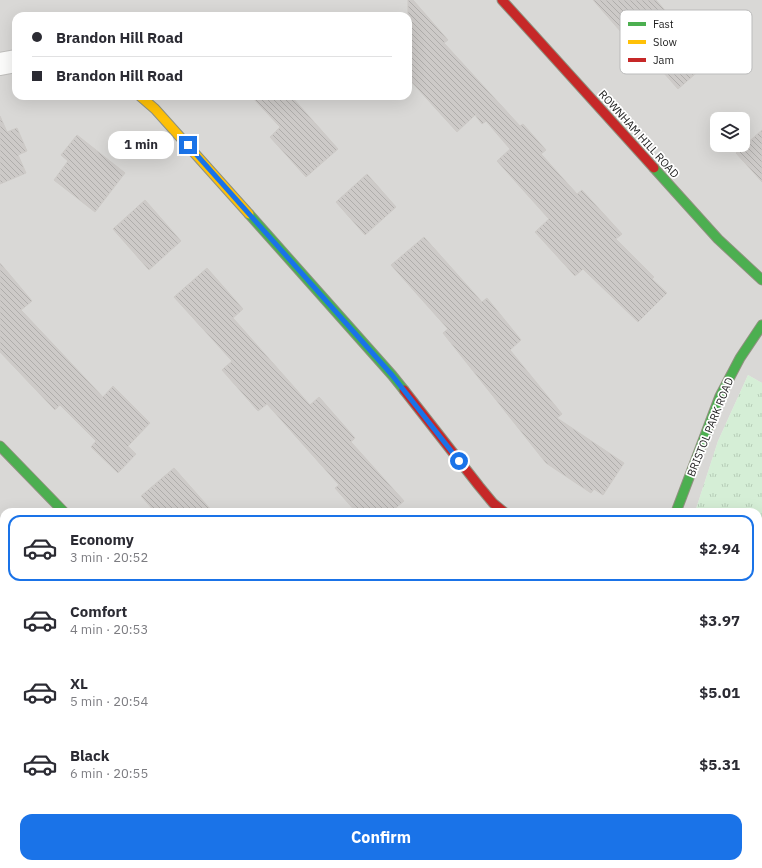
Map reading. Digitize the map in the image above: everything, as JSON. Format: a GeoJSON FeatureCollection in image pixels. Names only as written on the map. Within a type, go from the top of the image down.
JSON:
{"type":"FeatureCollection","features":[{"type":"Feature","properties":{"kind":"street","name":"ROWNHAM HILL ROAD"},"geometry":{"type":"LineString","coordinates":[[502,0],[718,239],[762,280]]}},
{"type":"Feature","properties":{"kind":"street"},"geometry":{"type":"LineString","coordinates":[[0,64],[12,62]]}},
{"type":"Feature","properties":{"kind":"street"},"geometry":{"type":"LineString","coordinates":[[145,100],[155,109],[392,375],[479,486],[500,508]]}},
{"type":"Feature","properties":{"kind":"street","name":"BRISTOL PARK ROAD"},"geometry":{"type":"LineString","coordinates":[[678,508],[720,396],[740,358],[762,325]]}},
{"type":"Feature","properties":{"kind":"street"},"geometry":{"type":"LineString","coordinates":[[0,446],[60,508]]}},
{"type":"Feature","properties":{"kind":"shaded area"},"geometry":{"type":"Polygon","coordinates":[[[0,0],[762,0],[762,383],[748,375],[718,441],[696,508],[0,508],[0,0]]]}},
{"type":"Feature","properties":{"kind":"green space"},"geometry":{"type":"Polygon","coordinates":[[[748,375],[762,383],[762,508],[696,508],[718,441],[748,375]]]}},
{"type":"Feature","properties":{"kind":"building"},"geometry":{"type":"Polygon","coordinates":[[[408,0],[413,0],[448,40],[444,43],[520,126],[523,124],[546,150],[541,154],[577,194],[582,190],[622,234],[616,239],[654,277],[652,279],[667,293],[638,322],[583,269],[575,276],[535,232],[549,219],[497,161],[510,149],[486,121],[482,124],[475,115],[457,132],[412,82],[412,12],[408,12],[408,0]]]}},
{"type":"Feature","properties":{"kind":"building"},"geometry":{"type":"Polygon","coordinates":[[[593,0],[656,0],[665,10],[620,10],[620,31],[593,0]]]}},
{"type":"Feature","properties":{"kind":"building"},"geometry":{"type":"Polygon","coordinates":[[[665,74],[695,74],[678,89],[665,74]]]}},
{"type":"Feature","properties":{"kind":"building"},"geometry":{"type":"Polygon","coordinates":[[[255,100],[295,100],[338,149],[306,177],[270,137],[280,127],[255,100]]]}},
{"type":"Feature","properties":{"kind":"building"},"geometry":{"type":"Polygon","coordinates":[[[0,116],[7,132],[17,128],[27,151],[18,155],[26,173],[0,184],[0,116]]]}},
{"type":"Feature","properties":{"kind":"building"},"geometry":{"type":"Polygon","coordinates":[[[762,130],[762,182],[736,153],[750,152],[750,141],[762,130]]]}},
{"type":"Feature","properties":{"kind":"building"},"geometry":{"type":"Polygon","coordinates":[[[77,135],[125,173],[95,212],[54,180],[68,161],[61,155],[77,135]]]}},
{"type":"Feature","properties":{"kind":"building"},"geometry":{"type":"Polygon","coordinates":[[[367,174],[396,207],[365,235],[336,202],[367,174]]]}},
{"type":"Feature","properties":{"kind":"building"},"geometry":{"type":"Polygon","coordinates":[[[145,200],[181,241],[149,270],[113,229],[145,200]]]}},
{"type":"Feature","properties":{"kind":"building"},"geometry":{"type":"Polygon","coordinates":[[[424,237],[482,302],[487,298],[521,340],[510,350],[562,414],[557,418],[624,463],[603,495],[594,489],[591,493],[546,463],[443,333],[448,329],[391,265],[424,237]]]}},
{"type":"Feature","properties":{"kind":"building"},"geometry":{"type":"Polygon","coordinates":[[[0,263],[32,301],[21,310],[103,397],[113,386],[150,423],[128,446],[136,454],[118,473],[91,447],[96,441],[60,405],[55,410],[0,352],[0,263]]]}},
{"type":"Feature","properties":{"kind":"building"},"geometry":{"type":"Polygon","coordinates":[[[207,268],[243,309],[233,318],[310,405],[319,397],[355,438],[351,442],[404,501],[396,508],[352,508],[335,488],[339,485],[267,404],[258,411],[222,370],[232,361],[174,297],[207,268]]]}},
{"type":"Feature","properties":{"kind":"building"},"geometry":{"type":"Polygon","coordinates":[[[174,468],[209,508],[152,508],[141,496],[174,468]]]}},
{"type":"Feature","properties":{"kind":"traffic: fast"},"geometry":{"type":"LineString","coordinates":[[654,168],[718,239],[762,280]]}},
{"type":"Feature","properties":{"kind":"traffic: fast"},"geometry":{"type":"LineString","coordinates":[[249,214],[404,390]]}},
{"type":"Feature","properties":{"kind":"traffic: fast"},"geometry":{"type":"LineString","coordinates":[[678,508],[720,396],[740,358],[762,325]]}},
{"type":"Feature","properties":{"kind":"traffic: fast"},"geometry":{"type":"LineString","coordinates":[[0,446],[60,508]]}},
{"type":"Feature","properties":{"kind":"traffic: slow"},"geometry":{"type":"LineString","coordinates":[[145,100],[155,109],[249,214]]}},
{"type":"Feature","properties":{"kind":"traffic: jam"},"geometry":{"type":"LineString","coordinates":[[502,0],[654,168]]}},
{"type":"Feature","properties":{"kind":"traffic: jam"},"geometry":{"type":"LineString","coordinates":[[404,390],[479,486],[499,508]]}},
{"type":"Feature","properties":{"kind":"route"},"geometry":{"type":"LineString","coordinates":[[188,145],[392,375],[459,461]]}}]}
